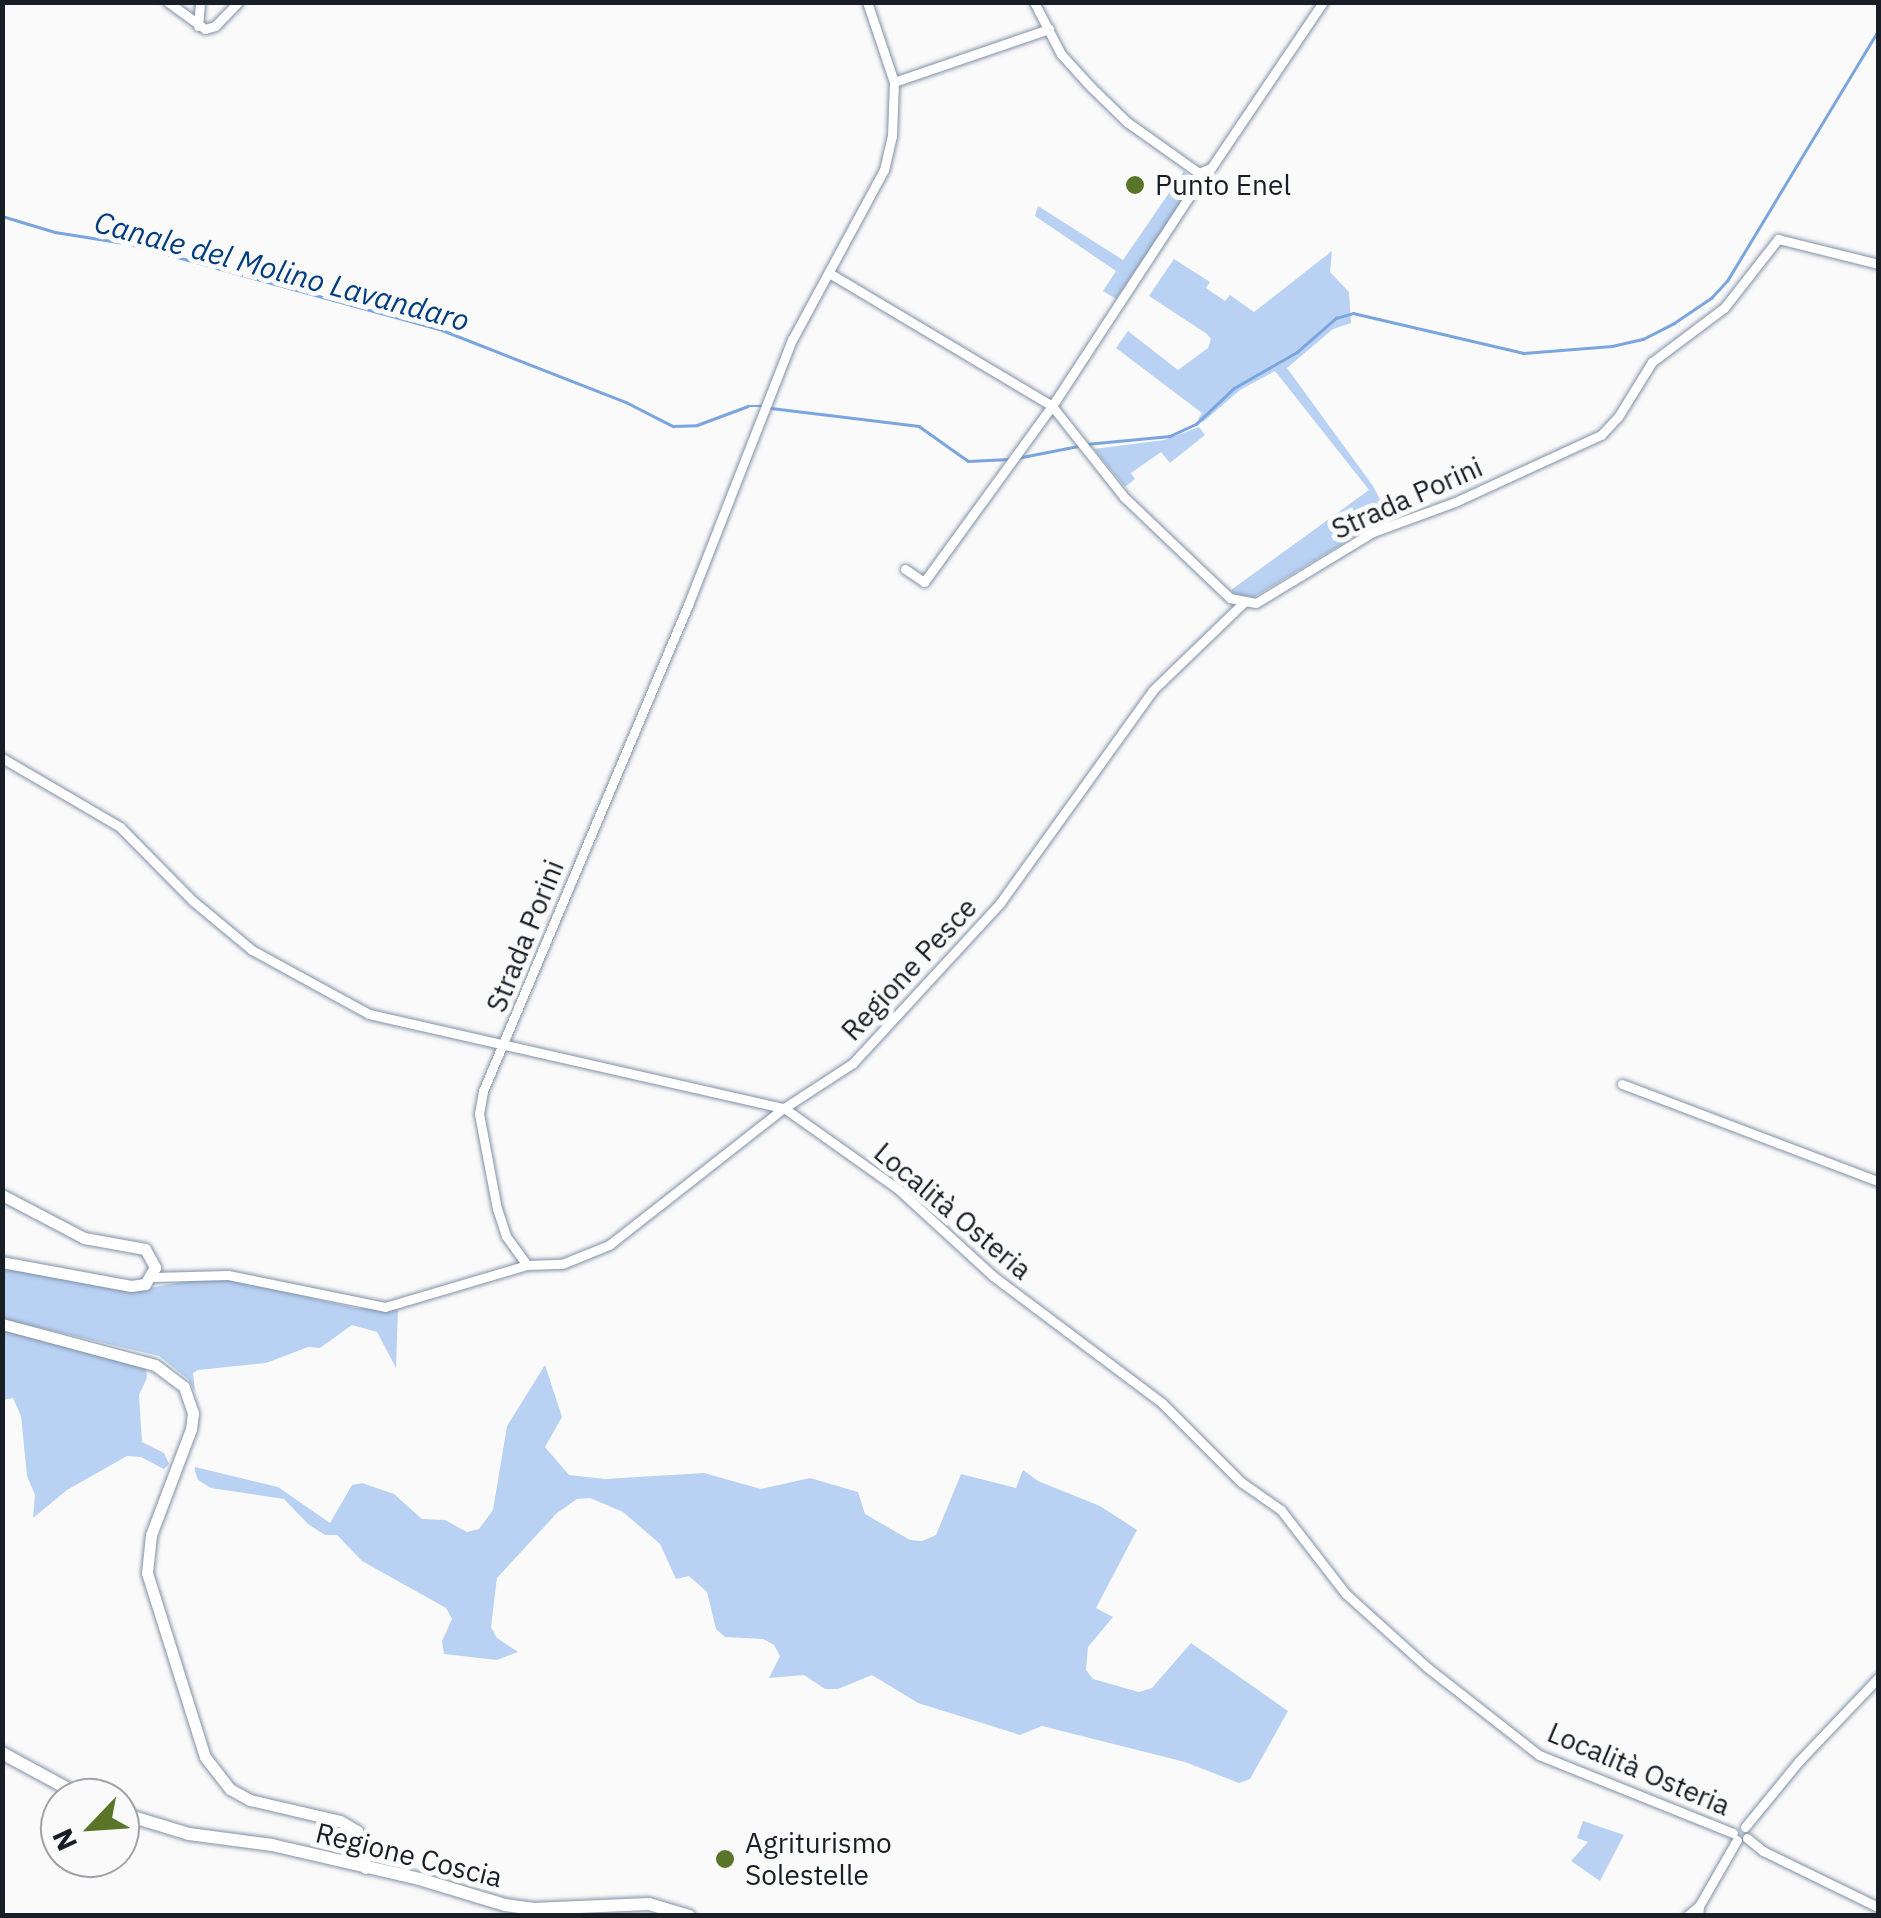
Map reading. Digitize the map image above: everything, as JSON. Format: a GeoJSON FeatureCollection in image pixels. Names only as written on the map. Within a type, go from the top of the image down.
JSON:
{"type":"FeatureCollection","features":[{"type":"Feature","properties":{"kind":"main road"},"geometry":{"type":"LineString","coordinates":[[2,1753],[48,1778]]}},
{"type":"Feature","properties":{"kind":"main road","name":"Regione Coscia"},"geometry":{"type":"LineString","coordinates":[[140,1818],[189,1834],[272,1845],[505,1905],[532,1909],[649,1904],[689,1916]]}},
{"type":"Feature","properties":{"kind":"street"},"geometry":{"type":"LineString","coordinates":[[168,2],[198,26],[210,29],[238,2]]}},
{"type":"Feature","properties":{"kind":"street"},"geometry":{"type":"LineString","coordinates":[[198,26],[200,2]]}},
{"type":"Feature","properties":{"kind":"street","name":"Strada Porini"},"geometry":{"type":"LineString","coordinates":[[527,1266],[502,1223],[479,1114],[483,1091],[792,340],[884,170],[892,136],[894,82],[867,2]]}},
{"type":"Feature","properties":{"kind":"street"},"geometry":{"type":"LineString","coordinates":[[1034,2],[1068,64],[1127,122],[1199,173],[1205,172]]}},
{"type":"Feature","properties":{"kind":"street"},"geometry":{"type":"LineString","coordinates":[[905,569],[924,582],[1052,406],[1205,172],[1324,2]]}},
{"type":"Feature","properties":{"kind":"street"},"geometry":{"type":"LineString","coordinates":[[894,82],[1048,29]]}},
{"type":"Feature","properties":{"kind":"street","name":"Strada Porini"},"geometry":{"type":"LineString","coordinates":[[1243,603],[1256,603],[1373,532],[1455,502],[1601,436],[1618,417],[1652,362],[1733,299],[1778,240],[1878,264]]}},
{"type":"Feature","properties":{"kind":"street"},"geometry":{"type":"LineString","coordinates":[[829,272],[1052,406],[1124,497],[1230,598],[1243,603]]}},
{"type":"Feature","properties":{"kind":"street","name":"Regione Pesce"},"geometry":{"type":"LineString","coordinates":[[527,1266],[562,1264],[609,1245],[643,1223],[784,1108],[853,1064],[1020,878],[1154,690],[1243,603]]}},
{"type":"Feature","properties":{"kind":"street","name":"Località Osteria"},"geometry":{"type":"LineString","coordinates":[[2,758],[120,827],[192,901],[252,950],[369,1014],[784,1108],[898,1190],[993,1276],[1162,1403],[1241,1482],[1281,1510],[1346,1594],[1428,1668],[1538,1755],[1740,1834]]}},
{"type":"Feature","properties":{"kind":"street"},"geometry":{"type":"LineString","coordinates":[[1622,1084],[1878,1181]]}},
{"type":"Feature","properties":{"kind":"street"},"geometry":{"type":"LineString","coordinates":[[2,1195],[84,1238],[145,1250],[154,1268],[152,1277]]}},
{"type":"Feature","properties":{"kind":"street"},"geometry":{"type":"LineString","coordinates":[[2,1262],[131,1286],[152,1277],[228,1274],[385,1308],[527,1266]]}},
{"type":"Feature","properties":{"kind":"street"},"geometry":{"type":"LineString","coordinates":[[2,1324],[155,1365],[184,1386],[193,1413],[191,1429],[151,1534],[146,1573],[205,1757],[230,1789],[250,1800],[340,1822],[356,1832],[363,1843],[364,1868]]}},
{"type":"Feature","properties":{"kind":"street","name":"Località Osteria"},"geometry":{"type":"LineString","coordinates":[[1687,1916],[1698,1911],[1740,1834],[1799,1761],[1878,1678]]}},
{"type":"Feature","properties":{"kind":"street"},"geometry":{"type":"LineString","coordinates":[[1740,1834],[1763,1851],[1878,1907]]}},
{"type":"Feature","properties":{"kind":"shaded area"},"geometry":{"type":"Polygon","coordinates":[[[1184,171],[1194,184],[1116,299],[1103,291],[1116,271],[1035,216],[1038,206],[1123,260],[1184,171]]]}},
{"type":"Feature","properties":{"kind":"shaded area"},"geometry":{"type":"Polygon","coordinates":[[[1332,251],[1330,272],[1349,292],[1351,323],[1333,329],[1287,368],[1373,486],[1389,516],[1254,597],[1236,595],[1231,590],[1369,490],[1275,371],[1240,390],[1203,422],[1198,419],[1202,413],[1116,348],[1128,331],[1178,370],[1208,348],[1211,339],[1207,334],[1149,296],[1174,259],[1210,282],[1206,288],[1225,301],[1230,295],[1254,312],[1332,251]]]}},
{"type":"Feature","properties":{"kind":"shaded area"},"geometry":{"type":"Polygon","coordinates":[[[1199,427],[1205,435],[1170,463],[1161,452],[1131,473],[1135,479],[1125,487],[1094,449],[1164,440],[1199,427]]]}},
{"type":"Feature","properties":{"kind":"shaded area"},"geometry":{"type":"Polygon","coordinates":[[[3,1266],[132,1291],[204,1278],[232,1280],[355,1308],[398,1310],[396,1368],[377,1332],[352,1325],[320,1348],[308,1347],[266,1363],[198,1370],[193,1373],[195,1391],[188,1379],[159,1356],[3,1319],[3,1266]]]}},
{"type":"Feature","properties":{"kind":"shaded area"},"geometry":{"type":"Polygon","coordinates":[[[3,1330],[146,1369],[147,1378],[139,1395],[142,1442],[164,1453],[169,1464],[164,1469],[141,1457],[127,1456],[67,1490],[33,1518],[35,1495],[27,1476],[21,1416],[13,1398],[3,1400],[3,1330]]]}},
{"type":"Feature","properties":{"kind":"shaded area"},"geometry":{"type":"Polygon","coordinates":[[[545,1365],[562,1417],[545,1447],[569,1475],[605,1479],[704,1473],[761,1489],[810,1478],[858,1492],[865,1514],[910,1540],[922,1541],[936,1535],[961,1474],[1016,1488],[1023,1470],[1038,1481],[1100,1506],[1137,1530],[1096,1608],[1113,1617],[1088,1647],[1086,1670],[1093,1679],[1139,1692],[1152,1688],[1191,1643],[1288,1711],[1250,1779],[1239,1783],[1185,1762],[1042,1726],[1020,1735],[918,1703],[872,1675],[838,1689],[825,1689],[804,1675],[769,1678],[780,1656],[774,1645],[763,1639],[725,1637],[716,1629],[707,1592],[689,1576],[676,1579],[660,1544],[623,1512],[590,1498],[577,1499],[557,1513],[497,1578],[491,1627],[497,1638],[518,1652],[497,1660],[444,1654],[442,1641],[452,1619],[446,1608],[362,1561],[337,1535],[325,1535],[308,1524],[284,1499],[211,1488],[198,1480],[195,1471],[195,1467],[278,1487],[330,1523],[352,1485],[362,1483],[394,1494],[422,1519],[445,1520],[467,1532],[479,1529],[493,1510],[507,1426],[545,1365]]]}},
{"type":"Feature","properties":{"kind":"shaded area"},"geometry":{"type":"Polygon","coordinates":[[[1583,1821],[1624,1835],[1600,1881],[1571,1861],[1588,1842],[1577,1838],[1583,1821]]]}},
{"type":"Feature","properties":{"kind":"waterway","name":"Canale del Molino Lavandaro"},"geometry":{"type":"LineString","coordinates":[[1086,444],[1170,436],[1196,424],[1234,388],[1297,352],[1336,318],[1353,313],[1523,353],[1612,346],[1643,339],[1674,323],[1711,298],[1727,281],[1878,31]]}},
{"type":"Feature","properties":{"kind":"waterway","name":"Canale del Molino Lavandaro"},"geometry":{"type":"LineString","coordinates":[[2,216],[55,232],[130,244],[442,330],[626,402],[673,426],[697,425],[748,406],[763,406]]}},
{"type":"Feature","properties":{"kind":"waterway","name":"Canale del Molino Lavandaro"},"geometry":{"type":"LineString","coordinates":[[771,408],[919,426],[968,461],[1009,459]]}},
{"type":"Feature","properties":{"kind":"waterway","name":"Canale del Molino Lavandaro"},"geometry":{"type":"LineString","coordinates":[[1017,458],[1078,446]]}},
{"type":"Feature","properties":{"kind":"place","name":"Punto Enel"},"geometry":{"type":"Point","coordinates":[1135,185]}},
{"type":"Feature","properties":{"kind":"place","name":"Agriturismo Solestelle"},"geometry":{"type":"Point","coordinates":[725,1859]}}]}
